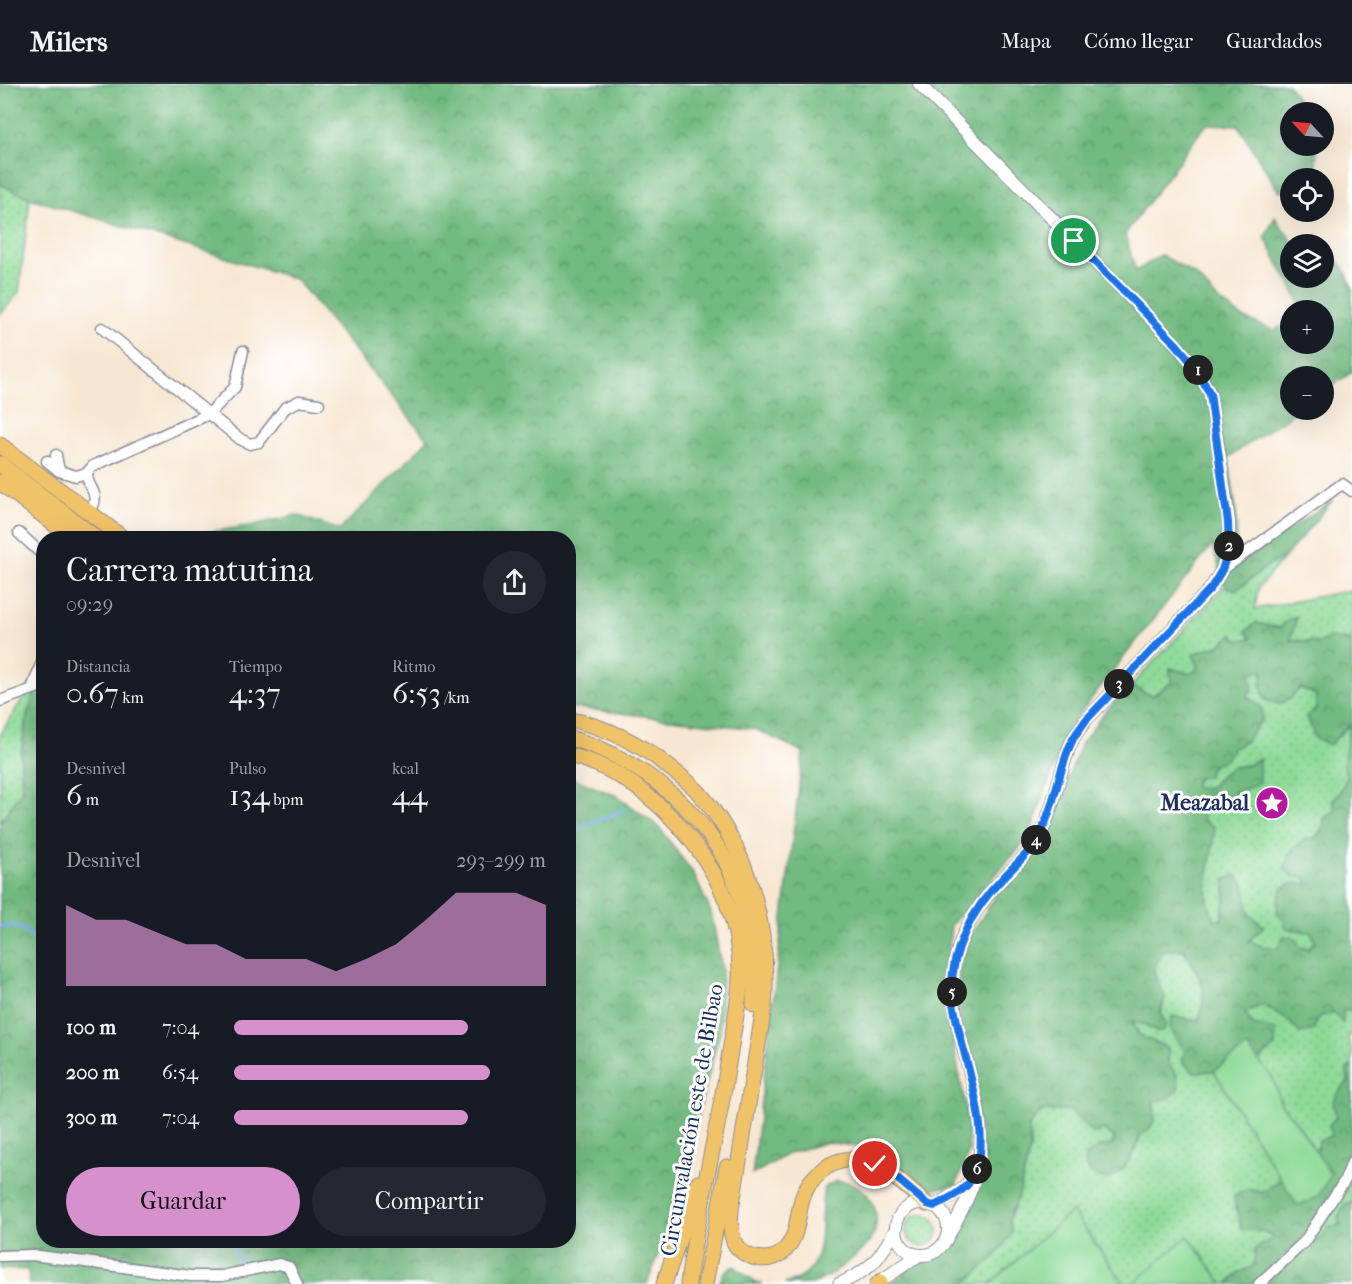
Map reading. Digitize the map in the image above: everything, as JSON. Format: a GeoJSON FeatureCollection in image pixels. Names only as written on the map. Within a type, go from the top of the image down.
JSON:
{"type":"FeatureCollection","features":[{"type":"Feature","properties":{"kind":"main road"},"geometry":{"type":"LineString","coordinates":[[0,445],[114,531]]}},
{"type":"Feature","properties":{"kind":"main road"},"geometry":{"type":"LineString","coordinates":[[0,464],[87,531]]}},
{"type":"Feature","properties":{"kind":"main road"},"geometry":{"type":"LineString","coordinates":[[0,482],[63,531]]}},
{"type":"Feature","properties":{"kind":"main road"},"geometry":{"type":"LineString","coordinates":[[576,721],[594,724],[633,741],[654,754],[691,785],[724,825],[749,875],[762,924],[766,980],[730,1223],[735,1244],[752,1257],[770,1258],[783,1252],[794,1236],[804,1194],[810,1182],[822,1170],[837,1161],[862,1160],[875,1164],[887,1170],[930,1205]]}},
{"type":"Feature","properties":{"kind":"main road","name":"Circunvalación este de Bilbao"},"geometry":{"type":"LineString","coordinates":[[576,740],[618,757],[662,785],[698,820],[716,842],[739,891],[748,920],[755,975],[752,1035],[705,1284]]}},
{"type":"Feature","properties":{"kind":"main road","name":"Circunvalación este de Bilbao"},"geometry":{"type":"LineString","coordinates":[[576,757],[625,779],[653,800],[694,842],[710,864],[732,922],[740,963],[739,992],[723,1097],[688,1284]]}},
{"type":"Feature","properties":{"kind":"main road"},"geometry":{"type":"LineString","coordinates":[[742,1087],[743,1125]]}},
{"type":"Feature","properties":{"kind":"main road"},"geometry":{"type":"LineString","coordinates":[[664,1284],[681,1237],[723,1097]]}},
{"type":"Feature","properties":{"kind":"street"},"geometry":{"type":"LineString","coordinates":[[919,84],[1176,344],[1196,368],[1210,394],[1228,522],[1229,548],[1222,570],[1211,588],[1086,720],[1073,739],[1049,814],[1040,834],[1029,852],[1001,879],[980,906],[964,934],[954,966],[952,993],[960,1043],[980,1122],[980,1152],[977,1170],[969,1198],[946,1240],[938,1251],[932,1254],[912,1254],[902,1246],[897,1227],[898,1220],[907,1209],[920,1203],[930,1205],[944,1214],[947,1220],[946,1240]]}},
{"type":"Feature","properties":{"kind":"street"},"geometry":{"type":"LineString","coordinates":[[102,328],[240,440],[250,444],[259,442],[285,408],[299,401],[319,404]]}},
{"type":"Feature","properties":{"kind":"street"},"geometry":{"type":"LineString","coordinates":[[52,458],[59,471],[76,476],[87,472],[93,466],[209,414],[235,387],[243,351]]}},
{"type":"Feature","properties":{"kind":"street"},"geometry":{"type":"LineString","coordinates":[[87,472],[87,480],[92,486],[96,499],[90,513]]}},
{"type":"Feature","properties":{"kind":"street"},"geometry":{"type":"LineString","coordinates":[[1222,570],[1342,484],[1352,491]]}},
{"type":"Feature","properties":{"kind":"street"},"geometry":{"type":"LineString","coordinates":[[20,533],[36,548]]}},
{"type":"Feature","properties":{"kind":"street"},"geometry":{"type":"LineString","coordinates":[[32,689],[36,678]]}},
{"type":"Feature","properties":{"kind":"street"},"geometry":{"type":"LineString","coordinates":[[2,698],[36,688]]}},
{"type":"Feature","properties":{"kind":"street"},"geometry":{"type":"LineString","coordinates":[[1259,1284],[1304,1242],[1345,1180],[1352,1162]]}},
{"type":"Feature","properties":{"kind":"street"},"geometry":{"type":"LineString","coordinates":[[930,1205],[963,1189],[977,1170]]}},
{"type":"Feature","properties":{"kind":"street"},"geometry":{"type":"LineString","coordinates":[[839,1284],[861,1274],[877,1260],[897,1227]]}},
{"type":"Feature","properties":{"kind":"street"},"geometry":{"type":"LineString","coordinates":[[0,1256],[32,1255],[191,1276],[222,1276],[279,1264],[289,1267],[297,1284]]}},
{"type":"Feature","properties":{"kind":"street"},"geometry":{"type":"LineString","coordinates":[[878,1283],[919,1255]]}},
{"type":"Feature","properties":{"kind":"green space"},"geometry":{"type":"Polygon","coordinates":[[[0,84],[1288,84],[1300,102],[1280,102],[1280,156],[1316,156],[1316,168],[1280,168],[1280,190],[1278,190],[1238,125],[1206,124],[1125,234],[1136,271],[1161,255],[1196,275],[1216,298],[1244,318],[1273,330],[1280,328],[1280,354],[1334,354],[1334,300],[1298,300],[1292,288],[1334,288],[1334,258],[1344,268],[1352,288],[1352,372],[1334,384],[1334,366],[1280,366],[1280,420],[1283,420],[1228,458],[1236,508],[1237,545],[1231,570],[1333,500],[1284,558],[1277,560],[1235,590],[1225,586],[1212,545],[1068,728],[1029,837],[951,925],[944,995],[967,1114],[969,1151],[956,1185],[934,1189],[912,1179],[894,1161],[869,1149],[828,1142],[789,1153],[752,1175],[803,752],[755,729],[576,708],[576,531],[216,531],[296,515],[340,530],[428,440],[296,279],[30,198],[0,184],[0,84]]]}},
{"type":"Feature","properties":{"kind":"green space"},"geometry":{"type":"Polygon","coordinates":[[[0,184],[30,198],[19,292],[0,315],[0,184]]]}},
{"type":"Feature","properties":{"kind":"green space"},"geometry":{"type":"Polygon","coordinates":[[[1275,217],[1287,234],[1280,234],[1280,266],[1265,237],[1275,217]]]}},
{"type":"Feature","properties":{"kind":"green space"},"geometry":{"type":"Polygon","coordinates":[[[1284,558],[1258,588],[1255,609],[1352,590],[1352,641],[1344,639],[1320,643],[1289,640],[1296,618],[1288,620],[1280,628],[1256,623],[1251,638],[1240,641],[1233,635],[1219,645],[1193,654],[1199,667],[1191,674],[1151,696],[1131,686],[1225,586],[1235,590],[1277,560],[1284,558]]]}},
{"type":"Feature","properties":{"kind":"green space"},"geometry":{"type":"Polygon","coordinates":[[[1297,617],[1290,640],[1319,643],[1329,638],[1352,641],[1352,1009],[1343,1010],[1343,1023],[1333,1012],[1319,1017],[1313,1030],[1300,1033],[1289,1021],[1263,1005],[1245,1012],[1253,1025],[1276,1030],[1275,1046],[1258,1061],[1247,1047],[1214,1071],[1195,1072],[1183,1062],[1184,1049],[1170,1029],[1172,1016],[1199,1020],[1203,999],[1202,983],[1184,950],[1164,950],[1154,973],[1165,996],[1160,1014],[1166,1023],[1164,1031],[1157,1032],[1144,1024],[1132,1022],[1140,1036],[1168,1048],[1168,1064],[1177,1075],[1179,1090],[1166,1099],[1153,1101],[1154,1121],[1140,1136],[1125,1166],[1113,1177],[1096,1176],[1086,1168],[1085,1157],[1099,1147],[1111,1146],[1115,1137],[1105,1131],[1092,1133],[1070,1110],[1041,1111],[1029,1126],[1030,1148],[1018,1198],[1009,1219],[1012,1233],[996,1256],[964,1284],[890,1284],[918,1263],[939,1255],[949,1246],[978,1189],[984,1159],[958,1004],[960,963],[971,934],[1001,888],[1031,859],[1044,839],[1081,744],[1104,713],[1131,686],[1152,696],[1171,683],[1170,668],[1191,674],[1199,667],[1193,654],[1219,645],[1233,635],[1240,641],[1251,638],[1246,631],[1256,623],[1280,628],[1288,620],[1297,617]],[[1263,670],[1250,674],[1253,688],[1247,696],[1261,707],[1263,718],[1246,741],[1233,748],[1226,759],[1212,766],[1207,777],[1198,778],[1194,785],[1199,789],[1212,786],[1222,774],[1233,767],[1248,765],[1259,759],[1259,783],[1226,797],[1214,794],[1204,798],[1200,807],[1204,821],[1214,827],[1207,884],[1209,907],[1214,919],[1222,921],[1225,880],[1236,875],[1244,884],[1249,914],[1264,926],[1249,941],[1264,947],[1278,948],[1284,936],[1297,939],[1299,947],[1308,949],[1315,941],[1311,932],[1285,928],[1285,920],[1277,914],[1280,892],[1283,888],[1292,883],[1308,884],[1306,877],[1293,877],[1284,868],[1298,844],[1315,838],[1323,829],[1324,818],[1335,811],[1333,800],[1347,778],[1345,758],[1349,725],[1330,745],[1315,738],[1307,716],[1316,709],[1316,695],[1300,688],[1290,699],[1279,704],[1266,700],[1261,687],[1263,670]]]}},
{"type":"Feature","properties":{"kind":"green space"},"geometry":{"type":"Polygon","coordinates":[[[1264,670],[1261,687],[1266,700],[1279,704],[1290,699],[1300,688],[1316,695],[1316,709],[1330,745],[1349,725],[1344,764],[1347,778],[1333,800],[1335,811],[1315,838],[1306,839],[1308,885],[1300,931],[1311,931],[1315,941],[1307,949],[1299,947],[1283,936],[1279,948],[1264,947],[1248,941],[1249,914],[1244,884],[1225,881],[1225,902],[1221,921],[1214,919],[1207,895],[1214,827],[1204,821],[1200,807],[1203,798],[1214,794],[1226,797],[1240,790],[1259,759],[1248,765],[1233,767],[1222,774],[1212,786],[1199,789],[1194,785],[1198,777],[1226,759],[1233,748],[1246,741],[1250,674],[1264,670]]]}},
{"type":"Feature","properties":{"kind":"green space"},"geometry":{"type":"Polygon","coordinates":[[[36,676],[36,687],[27,716],[21,755],[22,791],[0,822],[0,735],[36,676]]]}},
{"type":"Feature","properties":{"kind":"green space"},"geometry":{"type":"Polygon","coordinates":[[[36,688],[36,1248],[576,1248],[576,780],[617,796],[658,826],[693,873],[711,912],[722,969],[720,1032],[667,1233],[647,1284],[29,1284],[28,1270],[0,1269],[0,822],[22,791],[21,755],[27,716],[36,688]]]}},
{"type":"Feature","properties":{"kind":"green space"},"geometry":{"type":"Polygon","coordinates":[[[1164,950],[1184,950],[1202,983],[1203,999],[1199,1020],[1173,1016],[1184,1050],[1183,1062],[1195,1072],[1214,1071],[1281,1179],[1263,1193],[1249,1189],[1235,1207],[1240,1218],[1241,1229],[1263,1231],[1275,1237],[1254,1266],[1237,1274],[1228,1284],[1223,1284],[1188,1236],[1133,1284],[1124,1284],[1072,1211],[990,1284],[964,1284],[979,1271],[1009,1219],[1018,1198],[1030,1148],[1029,1126],[1041,1111],[1070,1110],[1092,1133],[1105,1131],[1115,1137],[1111,1146],[1099,1147],[1124,1168],[1135,1152],[1153,1101],[1177,1075],[1168,1064],[1168,1048],[1140,1036],[1131,1021],[1144,1024],[1157,1032],[1165,996],[1154,973],[1164,950]]]}},
{"type":"Feature","properties":{"kind":"green space"},"geometry":{"type":"Polygon","coordinates":[[[1263,1005],[1289,1021],[1300,1033],[1319,1017],[1333,1012],[1342,1022],[1342,1010],[1352,1009],[1352,1031],[1348,1040],[1352,1050],[1352,1066],[1347,1069],[1348,1082],[1341,1089],[1332,1135],[1318,1142],[1317,1154],[1281,1104],[1273,1078],[1258,1061],[1275,1046],[1253,1026],[1245,1012],[1263,1005]]]}},
{"type":"Feature","properties":{"kind":"green space"},"geometry":{"type":"Polygon","coordinates":[[[1247,1047],[1273,1078],[1281,1104],[1299,1126],[1330,1173],[1319,1195],[1304,1203],[1297,1205],[1214,1071],[1247,1047]]]}},
{"type":"Feature","properties":{"kind":"green space"},"geometry":{"type":"Polygon","coordinates":[[[1352,1066],[1352,1136],[1343,1175],[1300,1241],[1254,1284],[1228,1284],[1237,1274],[1254,1266],[1255,1250],[1274,1237],[1263,1231],[1241,1229],[1234,1196],[1249,1189],[1263,1193],[1281,1179],[1297,1205],[1330,1173],[1317,1154],[1318,1142],[1332,1135],[1329,1125],[1336,1117],[1333,1103],[1348,1082],[1347,1069],[1352,1066]]]}},
{"type":"Feature","properties":{"kind":"green space"},"geometry":{"type":"Polygon","coordinates":[[[1352,1178],[1352,1203],[1345,1204],[1340,1225],[1306,1247],[1324,1224],[1352,1178]]]}},
{"type":"Feature","properties":{"kind":"green space"},"geometry":{"type":"Polygon","coordinates":[[[837,1181],[857,1186],[871,1200],[877,1219],[871,1239],[853,1258],[818,1281],[812,1284],[784,1284],[799,1278],[810,1270],[819,1245],[824,1187],[837,1181]]]}},
{"type":"Feature","properties":{"kind":"green space"},"geometry":{"type":"Polygon","coordinates":[[[1352,1203],[1352,1284],[1265,1284],[1306,1247],[1323,1237],[1329,1226],[1340,1225],[1338,1217],[1345,1204],[1352,1203]]]}},
{"type":"Feature","properties":{"kind":"green space"},"geometry":{"type":"Polygon","coordinates":[[[1072,1211],[1124,1284],[990,1284],[1072,1211]]]}},
{"type":"Feature","properties":{"kind":"green space"},"geometry":{"type":"Polygon","coordinates":[[[922,1214],[933,1219],[938,1230],[933,1241],[922,1246],[911,1241],[906,1230],[911,1219],[922,1214]]]}},
{"type":"Feature","properties":{"kind":"green space"},"geometry":{"type":"Polygon","coordinates":[[[1188,1236],[1223,1284],[1133,1284],[1188,1236]]]}},
{"type":"Feature","properties":{"kind":"green space"},"geometry":{"type":"Polygon","coordinates":[[[734,1266],[756,1283],[763,1284],[719,1284],[724,1272],[734,1266]]]}},
{"type":"Feature","properties":{"kind":"waterway"},"geometry":{"type":"LineString","coordinates":[[576,828],[624,810]]}},
{"type":"Feature","properties":{"kind":"waterway"},"geometry":{"type":"LineString","coordinates":[[0,927],[17,926],[36,938]]}},
{"type":"Feature","properties":{"kind":"waterway"},"geometry":{"type":"LineString","coordinates":[[234,1248],[240,1262],[243,1262]]}},
{"type":"Feature","properties":{"kind":"place","name":"Meazabal"},"geometry":{"type":"Point","coordinates":[1272,803]}},
{"type":"Feature","properties":{"kind":"route"},"geometry":{"type":"LineString","coordinates":[[875,1164],[887,1170],[927,1204],[934,1206],[963,1189],[977,1170],[981,1143],[980,1122],[960,1043],[952,993],[954,966],[964,934],[980,906],[1001,879],[1029,852],[1040,834],[1049,814],[1073,739],[1086,720],[1211,588],[1222,570],[1229,548],[1222,471],[1210,394],[1196,368],[1176,344],[1074,241]]}}]}
